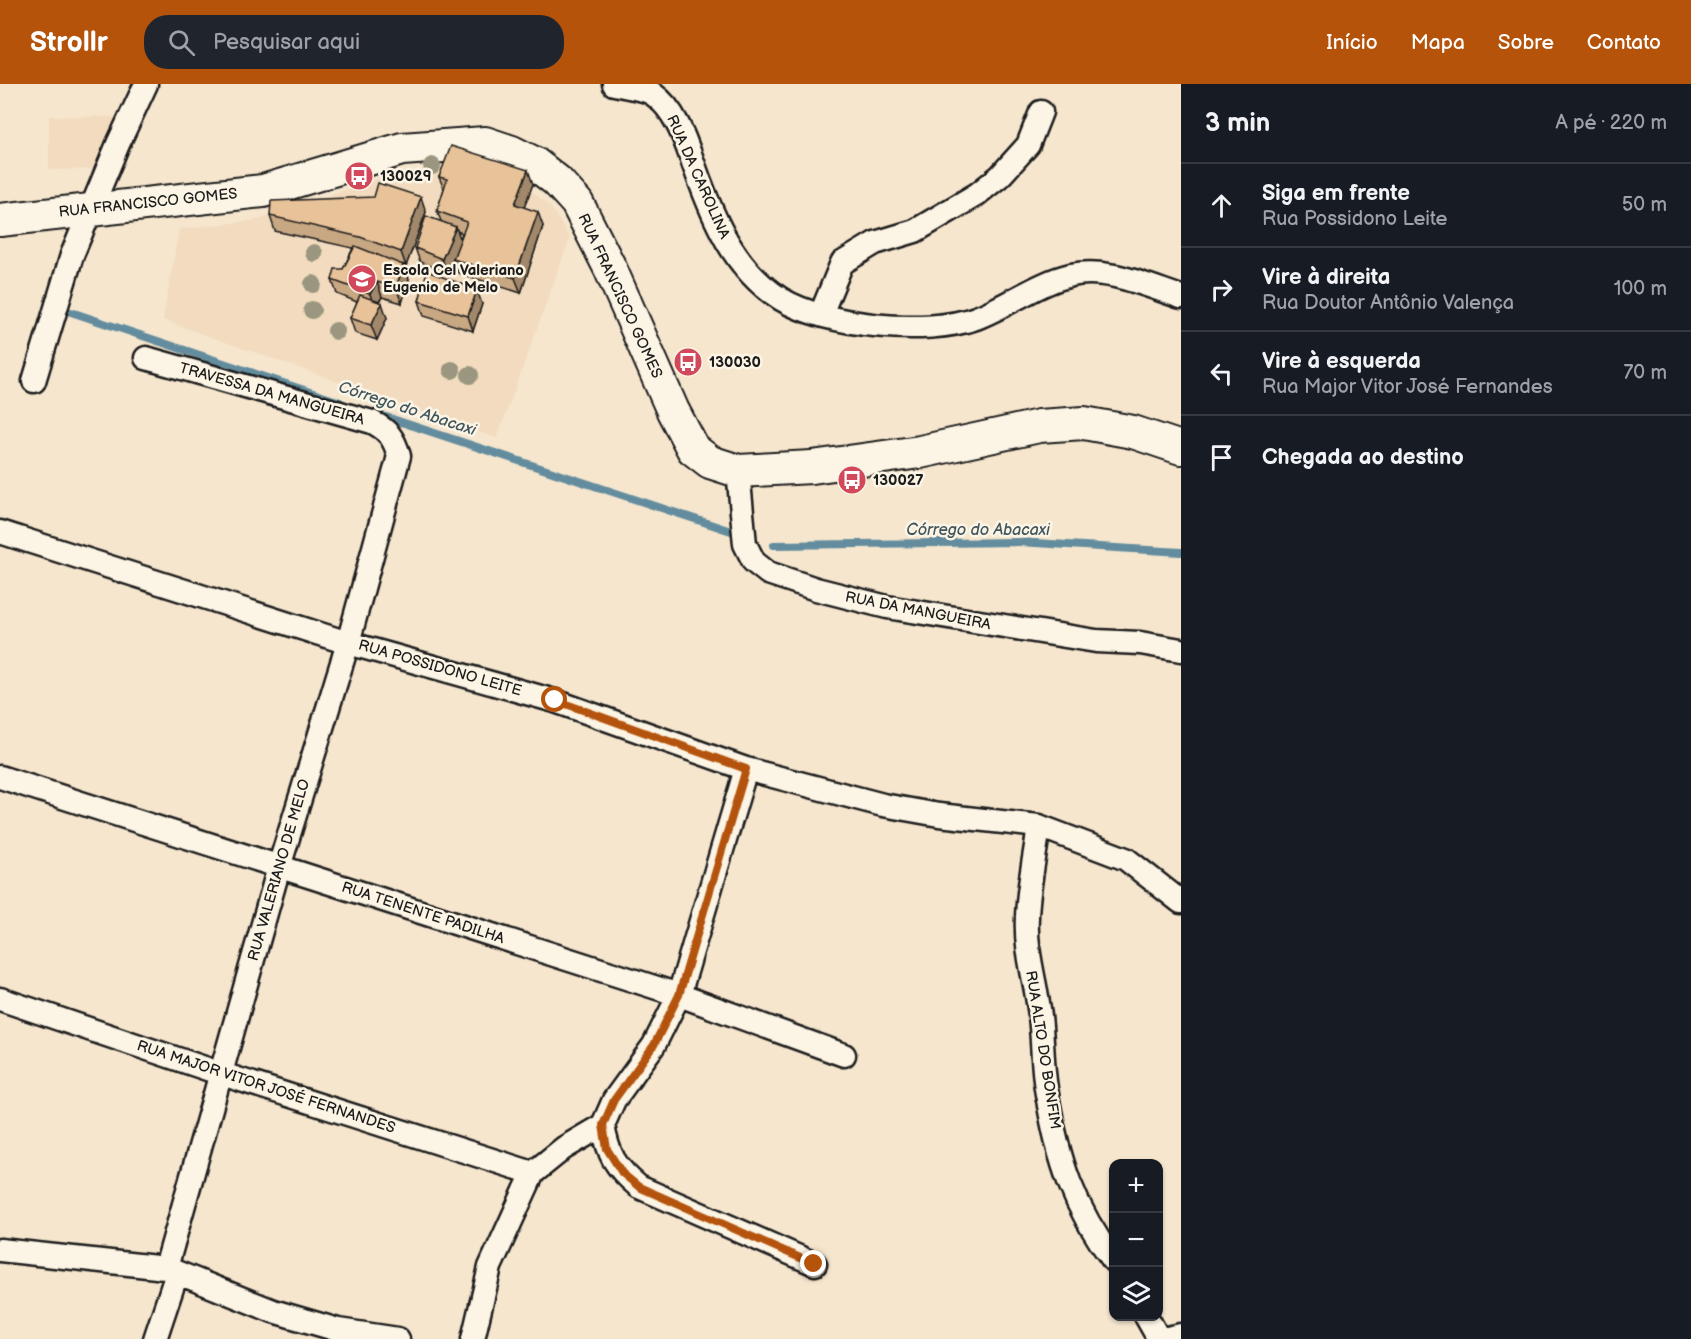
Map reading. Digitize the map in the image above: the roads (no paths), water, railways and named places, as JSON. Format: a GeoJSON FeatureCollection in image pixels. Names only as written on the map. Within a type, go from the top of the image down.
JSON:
{"type":"FeatureCollection","features":[{"type":"Feature","properties":{"kind":"street"},"geometry":{"type":"LineString","coordinates":[[34,381],[72,255],[146,84]]}},
{"type":"Feature","properties":{"kind":"street","name":"RUA DA CAROLINA"},"geometry":{"type":"LineString","coordinates":[[614,84],[658,89],[673,116],[726,243],[762,285],[782,300],[821,314],[877,326],[954,324],[975,318],[1041,286],[1072,275],[1096,273],[1181,297]]}},
{"type":"Feature","properties":{"kind":"street"},"geometry":{"type":"LineString","coordinates":[[821,314],[842,263],[875,243],[915,231],[976,195],[1000,176],[1028,145],[1041,112]]}},
{"type":"Feature","properties":{"kind":"street","name":"RUA FRANCISCO GOMES"},"geometry":{"type":"LineString","coordinates":[[0,220],[263,191],[402,149],[485,143],[512,152],[534,163],[557,181],[577,203],[610,268],[673,411],[693,449],[710,462],[738,471],[812,467],[920,452],[1039,426],[1084,423],[1133,432],[1181,448]]}},
{"type":"Feature","properties":{"kind":"street","name":"TRAVESSA DA MANGUEIRA"},"geometry":{"type":"LineString","coordinates":[[146,358],[372,422],[385,429],[395,441],[399,456],[395,473]]}},
{"type":"Feature","properties":{"kind":"street","name":"RUA DA MANGUEIRA"},"geometry":{"type":"LineString","coordinates":[[738,471],[745,544],[754,562],[768,573],[816,590],[887,607],[1096,641],[1140,643],[1181,650]]}},
{"type":"Feature","properties":{"kind":"street","name":"RUA VALERIANO DE MELO"},"geometry":{"type":"LineString","coordinates":[[156,1339],[171,1271],[222,1074],[279,867],[348,643],[395,473]]}},
{"type":"Feature","properties":{"kind":"street","name":"RUA POSSIDONO LEITE"},"geometry":{"type":"LineString","coordinates":[[0,532],[348,643],[555,700],[746,769],[894,807],[939,815],[1039,826],[1126,859],[1181,902]]}},
{"type":"Feature","properties":{"kind":"street"},"geometry":{"type":"LineString","coordinates":[[746,769],[679,995],[654,1045],[614,1100],[603,1125],[607,1149],[622,1173],[639,1187],[814,1264]]}},
{"type":"Feature","properties":{"kind":"street","name":"RUA TENENTE PADILHA"},"geometry":{"type":"LineString","coordinates":[[0,777],[679,995],[844,1055]]}},
{"type":"Feature","properties":{"kind":"street","name":"RUA ALTO DO BONFIM"},"geometry":{"type":"LineString","coordinates":[[1039,826],[1027,916],[1027,953],[1040,1013],[1046,1093],[1059,1157],[1070,1189],[1090,1229],[1109,1255]]}},
{"type":"Feature","properties":{"kind":"street","name":"RUA MAJOR VITOR JOSÉ FERNANDES"},"geometry":{"type":"LineString","coordinates":[[0,999],[222,1074],[533,1173]]}},
{"type":"Feature","properties":{"kind":"street"},"geometry":{"type":"LineString","coordinates":[[473,1339],[490,1267],[533,1173],[564,1148],[603,1125]]}},
{"type":"Feature","properties":{"kind":"street"},"geometry":{"type":"LineString","coordinates":[[0,1250],[171,1271],[273,1311],[338,1330],[398,1339]]}},
{"type":"Feature","properties":{"kind":"street"},"geometry":{"type":"LineString","coordinates":[[1149,1321],[1161,1339],[1181,1335]]}},
{"type":"Feature","properties":{"kind":"waterway","name":"Córrego do Abacaxi"},"geometry":{"type":"LineString","coordinates":[[71,312],[340,402]]}},
{"type":"Feature","properties":{"kind":"waterway","name":"Córrego do Abacaxi"},"geometry":{"type":"LineString","coordinates":[[377,414],[734,532]]}},
{"type":"Feature","properties":{"kind":"waterway","name":"Córrego do Abacaxi"},"geometry":{"type":"LineString","coordinates":[[774,545],[1019,542],[1181,552]]}},
{"type":"Feature","properties":{"kind":"place","name":"130029"},"geometry":{"type":"Point","coordinates":[359,176]}},
{"type":"Feature","properties":{"kind":"place","name":"Escola Cel Valeriano Eugenio de Melo"},"geometry":{"type":"Point","coordinates":[362,279]}},
{"type":"Feature","properties":{"kind":"place","name":"130030"},"geometry":{"type":"Point","coordinates":[688,362]}},
{"type":"Feature","properties":{"kind":"place","name":"130027"},"geometry":{"type":"Point","coordinates":[852,480]}}]}
